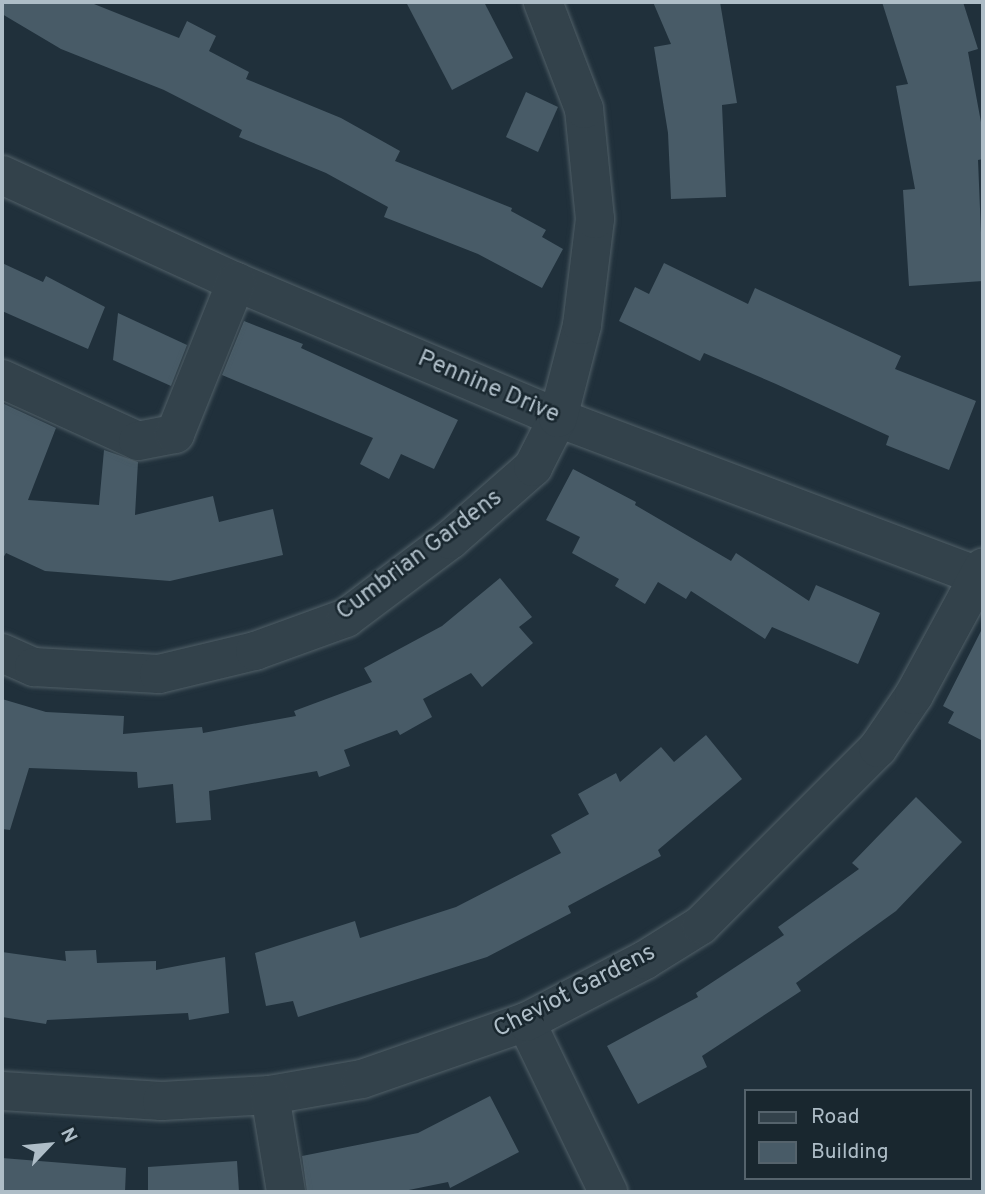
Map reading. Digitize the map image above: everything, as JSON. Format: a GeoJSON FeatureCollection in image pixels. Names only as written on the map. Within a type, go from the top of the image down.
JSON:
{"type":"FeatureCollection","features":[{"type":"Feature","properties":{"kind":"street","name":"Cumbrian Gardens"},"geometry":{"type":"LineString","coordinates":[[2,653],[34,667],[159,674],[255,651],[346,618],[450,540],[533,467],[558,418],[582,325],[595,219],[584,109],[542,2]]}},
{"type":"Feature","properties":{"kind":"street","name":"Pennine Drive"},"geometry":{"type":"LineString","coordinates":[[2,175],[236,282],[558,418],[983,574]]}},
{"type":"Feature","properties":{"kind":"street"},"geometry":{"type":"LineString","coordinates":[[2,379],[138,441],[176,434],[236,282]]}},
{"type":"Feature","properties":{"kind":"street","name":"Cheviot Gardens"},"geometry":{"type":"LineString","coordinates":[[2,1091],[162,1101],[270,1095],[362,1079],[526,1022],[701,925],[878,748],[914,695],[983,574]]}},
{"type":"Feature","properties":{"kind":"street"},"geometry":{"type":"LineString","coordinates":[[526,1022],[608,1192]]}},
{"type":"Feature","properties":{"kind":"street"},"geometry":{"type":"LineString","coordinates":[[270,1095],[286,1192]]}},
{"type":"Feature","properties":{"kind":"building"},"geometry":{"type":"Polygon","coordinates":[[[2,2],[89,2],[179,38],[187,21],[216,36],[209,51],[249,72],[246,79],[341,118],[400,151],[395,161],[512,208],[511,211],[546,230],[542,237],[563,249],[542,288],[478,254],[384,217],[388,207],[326,173],[239,137],[242,130],[164,90],[61,49],[2,14],[2,2]]]}},
{"type":"Feature","properties":{"kind":"building"},"geometry":{"type":"Polygon","coordinates":[[[406,2],[484,2],[513,58],[452,90],[406,2]]]}},
{"type":"Feature","properties":{"kind":"building"},"geometry":{"type":"Polygon","coordinates":[[[653,2],[720,2],[737,103],[722,105],[726,197],[671,199],[668,133],[654,47],[671,44],[653,2]]]}},
{"type":"Feature","properties":{"kind":"building"},"geometry":{"type":"Polygon","coordinates":[[[882,2],[963,2],[978,49],[968,52],[983,133],[983,159],[978,160],[983,281],[909,286],[903,190],[915,189],[896,86],[908,84],[882,2]]]}},
{"type":"Feature","properties":{"kind":"building"},"geometry":{"type":"Polygon","coordinates":[[[526,92],[558,107],[538,152],[506,137],[526,92]]]}},
{"type":"Feature","properties":{"kind":"building"},"geometry":{"type":"Polygon","coordinates":[[[2,263],[43,282],[46,276],[105,307],[88,349],[2,311],[2,263]]]}},
{"type":"Feature","properties":{"kind":"building"},"geometry":{"type":"Polygon","coordinates":[[[664,263],[748,304],[755,288],[901,356],[895,369],[976,401],[949,470],[886,445],[889,436],[776,384],[704,353],[700,361],[619,321],[635,287],[649,294],[664,263]]]}},
{"type":"Feature","properties":{"kind":"building"},"geometry":{"type":"Polygon","coordinates":[[[118,313],[187,345],[171,386],[113,360],[118,313]]]}},
{"type":"Feature","properties":{"kind":"building"},"geometry":{"type":"Polygon","coordinates":[[[244,321],[303,344],[301,348],[458,420],[434,469],[401,454],[389,479],[360,464],[373,438],[222,375],[244,321]]]}},
{"type":"Feature","properties":{"kind":"building"},"geometry":{"type":"Polygon","coordinates":[[[2,403],[56,428],[28,500],[99,505],[104,450],[138,462],[135,515],[213,496],[219,522],[273,509],[283,555],[170,581],[45,571],[6,553],[2,560],[2,403]]]}},
{"type":"Feature","properties":{"kind":"building"},"geometry":{"type":"Polygon","coordinates":[[[573,469],[636,502],[635,505],[731,561],[736,553],[809,601],[816,585],[880,613],[858,664],[772,627],[765,639],[691,591],[686,599],[658,582],[645,604],[615,586],[619,579],[572,553],[580,537],[546,520],[573,469]]]}},
{"type":"Feature","properties":{"kind":"building"},"geometry":{"type":"Polygon","coordinates":[[[500,578],[532,617],[519,627],[533,643],[482,687],[471,673],[423,699],[432,717],[400,735],[397,730],[344,750],[350,766],[319,777],[317,771],[209,791],[211,820],[176,823],[173,784],[138,788],[137,772],[29,768],[10,830],[2,829],[2,699],[46,712],[124,716],[123,734],[202,727],[203,733],[296,716],[294,711],[372,682],[364,668],[442,626],[500,578]]]}},
{"type":"Feature","properties":{"kind":"building"},"geometry":{"type":"Polygon","coordinates":[[[983,627],[983,741],[948,723],[954,712],[943,706],[983,627]]]}},
{"type":"Feature","properties":{"kind":"building"},"geometry":{"type":"Polygon","coordinates":[[[706,735],[742,779],[658,850],[661,856],[568,906],[571,913],[487,957],[298,1017],[293,1001],[266,1006],[255,953],[355,921],[360,938],[456,907],[561,853],[551,835],[589,814],[578,794],[616,773],[620,782],[661,747],[674,762],[706,735]]]}},
{"type":"Feature","properties":{"kind":"building"},"geometry":{"type":"Polygon","coordinates":[[[916,797],[962,842],[896,911],[796,983],[801,991],[702,1056],[707,1067],[638,1104],[607,1046],[698,997],[696,993],[784,935],[778,927],[859,869],[852,863],[916,797]]]}},
{"type":"Feature","properties":{"kind":"building"},"geometry":{"type":"Polygon","coordinates":[[[96,950],[97,963],[156,961],[156,970],[225,957],[229,1013],[189,1020],[188,1013],[47,1020],[46,1024],[2,1017],[2,952],[66,961],[65,951],[96,950]]]}},
{"type":"Feature","properties":{"kind":"building"},"geometry":{"type":"Polygon","coordinates":[[[490,1096],[519,1152],[450,1188],[448,1182],[399,1192],[307,1192],[302,1156],[418,1133],[490,1096]]]}},
{"type":"Feature","properties":{"kind":"building"},"geometry":{"type":"Polygon","coordinates":[[[2,1158],[126,1168],[125,1192],[2,1192],[2,1158]]]}},
{"type":"Feature","properties":{"kind":"building"},"geometry":{"type":"Polygon","coordinates":[[[237,1161],[239,1192],[148,1192],[148,1167],[237,1161]]]}}]}
